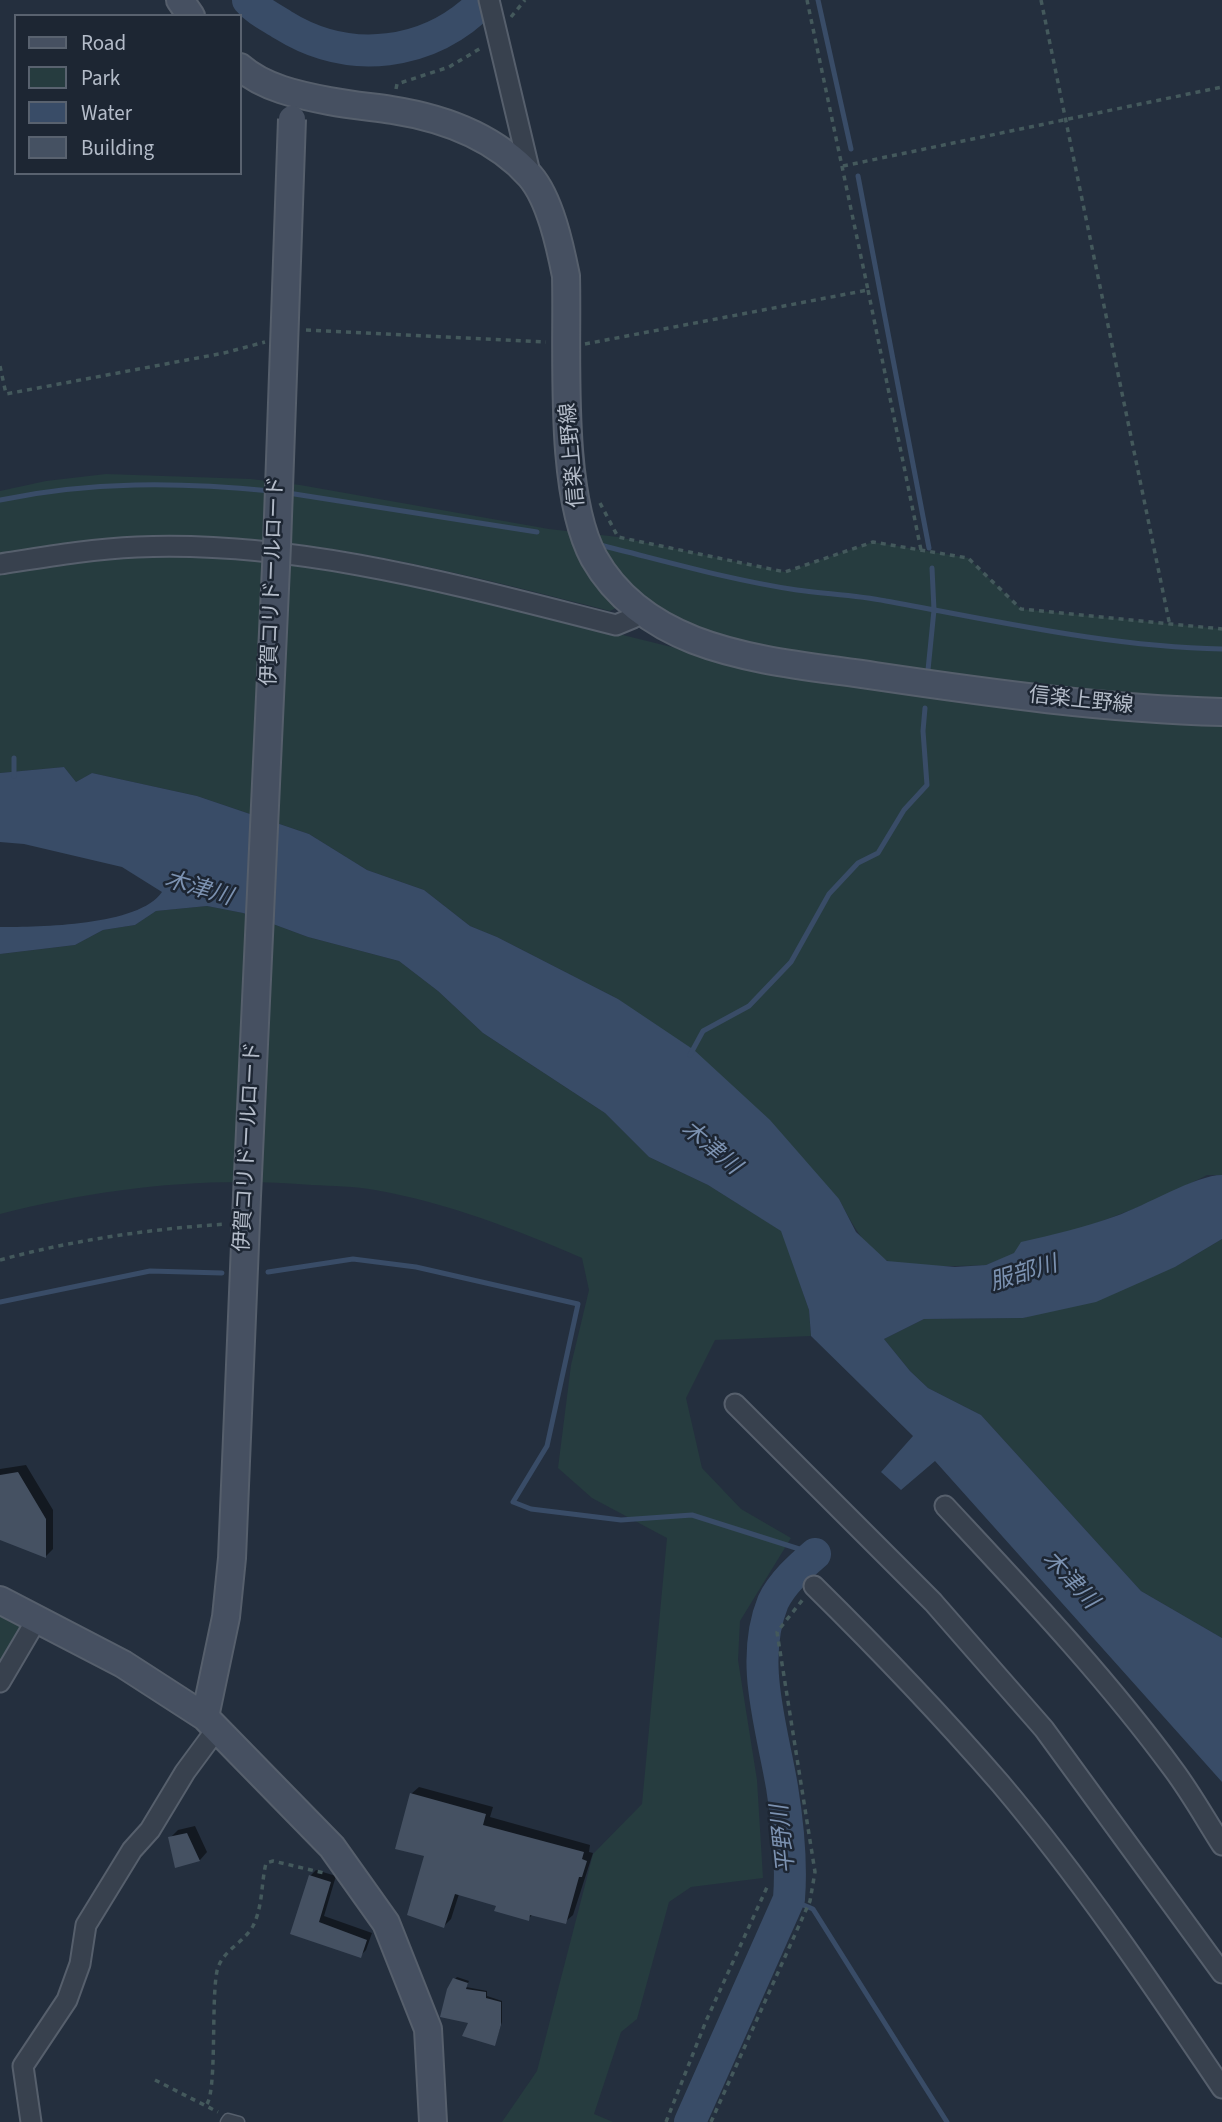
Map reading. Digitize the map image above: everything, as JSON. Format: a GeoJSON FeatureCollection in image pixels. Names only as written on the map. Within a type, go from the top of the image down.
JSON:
{"type":"FeatureCollection","features":[{"type":"Feature","properties":{"kind":"street"},"geometry":{"type":"LineString","coordinates":[[489,0],[531,177]]}},
{"type":"Feature","properties":{"kind":"street","name":"信楽上野線"},"geometry":{"type":"LineString","coordinates":[[242,69],[292,106],[393,110],[448,123],[493,144],[531,177],[549,213],[566,276],[571,474],[583,530],[594,557],[616,589],[657,622],[695,640],[780,661],[1053,699],[1222,712]]}},
{"type":"Feature","properties":{"kind":"street","name":"伊賀コリドールロード"},"geometry":{"type":"LineString","coordinates":[[211,1723],[232,1558],[276,558],[292,106]]}},
{"type":"Feature","properties":{"kind":"street"},"geometry":{"type":"LineString","coordinates":[[0,564],[136,547],[224,550],[384,570],[617,625],[633,618],[640,610]]}},
{"type":"Feature","properties":{"kind":"street"},"geometry":{"type":"LineString","coordinates":[[735,1404],[933,1602],[1044,1729],[1222,1973]]}},
{"type":"Feature","properties":{"kind":"street"},"geometry":{"type":"LineString","coordinates":[[945,1506],[1054,1624],[1113,1694],[1174,1770],[1222,1845]]}},
{"type":"Feature","properties":{"kind":"street"},"geometry":{"type":"LineString","coordinates":[[814,1587],[871,1642],[1000,1784],[1133,1956],[1222,2088]]}},
{"type":"Feature","properties":{"kind":"street"},"geometry":{"type":"LineString","coordinates":[[0,1600],[123,1664],[211,1723],[332,1847],[386,1923],[428,2029],[433,2122]]}},
{"type":"Feature","properties":{"kind":"street"},"geometry":{"type":"LineString","coordinates":[[0,1682],[37,1619]]}},
{"type":"Feature","properties":{"kind":"street"},"geometry":{"type":"LineString","coordinates":[[31,2122],[23,2066],[67,2000],[80,1964],[86,1925],[132,1850],[150,1830],[211,1723]]}},
{"type":"Feature","properties":{"kind":"lane"},"geometry":{"type":"LineString","coordinates":[[227,2120],[239,2122]]}},
{"type":"Feature","properties":{"kind":"path"},"geometry":{"type":"LineString","coordinates":[[393,110],[397,85],[449,67],[496,30],[525,0]]}},
{"type":"Feature","properties":{"kind":"path"},"geometry":{"type":"LineString","coordinates":[[807,0],[921,550]]}},
{"type":"Feature","properties":{"kind":"path"},"geometry":{"type":"LineString","coordinates":[[1041,0],[1170,626]]}},
{"type":"Feature","properties":{"kind":"path"},"geometry":{"type":"LineString","coordinates":[[843,166],[1222,87]]}},
{"type":"Feature","properties":{"kind":"path"},"geometry":{"type":"LineString","coordinates":[[298,333],[310,329],[579,345],[868,290]]}},
{"type":"Feature","properties":{"kind":"path"},"geometry":{"type":"LineString","coordinates":[[0,366],[6,394],[224,353],[273,339]]}},
{"type":"Feature","properties":{"kind":"path"},"geometry":{"type":"LineString","coordinates":[[594,492],[618,537],[785,572],[873,542],[968,558],[1021,609],[1170,626],[1222,629]]}},
{"type":"Feature","properties":{"kind":"path"},"geometry":{"type":"LineString","coordinates":[[0,1260],[89,1240],[169,1228],[246,1223]]}},
{"type":"Feature","properties":{"kind":"path"},"geometry":{"type":"LineString","coordinates":[[711,2122],[810,1900],[815,1872],[778,1632],[814,1587]]}},
{"type":"Feature","properties":{"kind":"path"},"geometry":{"type":"LineString","coordinates":[[207,2104],[211,2090],[212,2015],[218,1968],[224,1954],[247,1936],[255,1922],[266,1863],[273,1861],[343,1880],[351,1875]]}},
{"type":"Feature","properties":{"kind":"path"},"geometry":{"type":"LineString","coordinates":[[666,2122],[706,2021],[768,1885]]}},
{"type":"Feature","properties":{"kind":"path"},"geometry":{"type":"LineString","coordinates":[[155,2080],[207,2104],[227,2120]]}},
{"type":"Feature","properties":{"kind":"green space"},"geometry":{"type":"Polygon","coordinates":[[[106,474],[251,479],[300,485],[549,529],[618,537],[785,572],[873,542],[968,558],[1021,609],[1222,629],[1222,703],[952,680],[732,641],[667,615],[639,597],[610,611],[405,562],[301,545],[248,539],[171,536],[98,541],[0,554],[0,491],[46,481],[106,474]]]}},
{"type":"Feature","properties":{"kind":"green space"},"geometry":{"type":"Polygon","coordinates":[[[130,556],[215,557],[318,567],[432,588],[708,656],[1222,720],[1222,1175],[1207,1175],[1160,1199],[986,1265],[921,1266],[888,1261],[866,1243],[839,1199],[618,999],[470,926],[424,890],[367,870],[309,834],[197,796],[92,773],[76,782],[64,767],[0,773],[0,573],[130,556]]]}},
{"type":"Feature","properties":{"kind":"green space"},"geometry":{"type":"Polygon","coordinates":[[[207,906],[243,913],[308,937],[399,961],[438,991],[483,1033],[605,1113],[649,1157],[708,1185],[782,1231],[809,1310],[811,1336],[715,1340],[686,1398],[702,1468],[741,1509],[791,1538],[740,1621],[738,1660],[757,1780],[763,1878],[691,1887],[669,1902],[637,2019],[621,2032],[594,2114],[613,2122],[502,2122],[537,2071],[593,1854],[642,1804],[667,1538],[592,1498],[558,1468],[571,1365],[589,1290],[582,1258],[506,1227],[455,1210],[402,1195],[352,1187],[233,1182],[154,1186],[77,1197],[0,1214],[0,954],[75,945],[103,930],[135,925],[156,911],[207,906]]]}},
{"type":"Feature","properties":{"kind":"green space"},"geometry":{"type":"Polygon","coordinates":[[[1222,1239],[1222,1638],[1141,1591],[981,1415],[928,1388],[884,1339],[924,1319],[1023,1318],[1175,1267],[1222,1239]]]}},
{"type":"Feature","properties":{"kind":"green space"},"geometry":{"type":"Polygon","coordinates":[[[0,1607],[23,1619],[25,1630],[0,1671],[0,1607]]]}},
{"type":"Feature","properties":{"kind":"water"},"geometry":{"type":"Polygon","coordinates":[[[64,767],[76,782],[92,773],[197,796],[309,834],[367,870],[424,890],[470,926],[618,999],[694,1050],[770,1120],[839,1199],[856,1232],[887,1261],[955,1267],[986,1265],[1014,1253],[1021,1242],[1104,1220],[1199,1180],[1222,1175],[1222,1239],[1175,1267],[1096,1302],[1023,1318],[924,1319],[884,1339],[928,1388],[981,1415],[1141,1591],[1222,1638],[1222,1782],[935,1461],[901,1490],[881,1472],[913,1436],[811,1336],[809,1310],[781,1231],[708,1185],[649,1157],[605,1113],[483,1033],[438,991],[399,961],[308,937],[243,913],[207,906],[156,911],[135,925],[103,930],[75,945],[0,954],[0,927],[62,925],[111,918],[150,903],[162,892],[122,867],[24,844],[0,842],[0,773],[64,767]]]}},
{"type":"Feature","properties":{"kind":"building"},"geometry":{"type":"Polygon","coordinates":[[[18,1472],[46,1519],[46,1558],[0,1540],[0,1475],[18,1472]]]}},
{"type":"Feature","properties":{"kind":"building"},"geometry":{"type":"Polygon","coordinates":[[[410,1793],[486,1814],[483,1825],[584,1852],[582,1859],[587,1861],[582,1877],[579,1877],[566,1924],[530,1915],[529,1921],[494,1911],[496,1906],[455,1894],[444,1928],[407,1915],[424,1856],[395,1849],[410,1793]]]}},
{"type":"Feature","properties":{"kind":"building"},"geometry":{"type":"Polygon","coordinates":[[[187,1833],[200,1861],[175,1868],[168,1837],[187,1833]]]}},
{"type":"Feature","properties":{"kind":"building"},"geometry":{"type":"Polygon","coordinates":[[[309,1875],[331,1882],[319,1922],[367,1940],[361,1958],[290,1934],[309,1875]]]}},
{"type":"Feature","properties":{"kind":"building"},"geometry":{"type":"Polygon","coordinates":[[[453,1978],[468,1983],[466,1989],[486,1992],[486,1998],[501,2002],[501,2025],[495,2046],[462,2036],[468,2023],[440,2017],[447,1989],[453,1978]]]}},
{"type":"Feature","properties":{"kind":"waterway"},"geometry":{"type":"LineString","coordinates":[[248,0],[264,14],[308,38],[361,50],[414,44],[440,34],[485,0]]}},
{"type":"Feature","properties":{"kind":"waterway"},"geometry":{"type":"LineString","coordinates":[[818,0],[851,149]]}},
{"type":"Feature","properties":{"kind":"waterway"},"geometry":{"type":"LineString","coordinates":[[858,176],[929,548]]}},
{"type":"Feature","properties":{"kind":"waterway"},"geometry":{"type":"LineString","coordinates":[[0,500],[101,486],[169,485],[271,491]]}},
{"type":"Feature","properties":{"kind":"waterway"},"geometry":{"type":"LineString","coordinates":[[288,493],[537,532]]}},
{"type":"Feature","properties":{"kind":"waterway"},"geometry":{"type":"LineString","coordinates":[[600,545],[772,586],[875,599],[1095,638],[1222,649]]}},
{"type":"Feature","properties":{"kind":"waterway"},"geometry":{"type":"LineString","coordinates":[[928,670],[934,610],[932,568]]}},
{"type":"Feature","properties":{"kind":"waterway"},"geometry":{"type":"LineString","coordinates":[[690,1055],[703,1031],[749,1006],[791,962],[829,894],[858,863],[878,853],[904,810],[927,785],[923,731],[925,708]]}},
{"type":"Feature","properties":{"kind":"waterway"},"geometry":{"type":"LineString","coordinates":[[14,758],[14,776]]}},
{"type":"Feature","properties":{"kind":"waterway"},"geometry":{"type":"LineString","coordinates":[[268,1272],[353,1259],[416,1267],[578,1304],[547,1446],[513,1502],[531,1509],[621,1520],[692,1515],[815,1554]]}},
{"type":"Feature","properties":{"kind":"waterway"},"geometry":{"type":"LineString","coordinates":[[0,1302],[150,1271],[222,1273]]}},
{"type":"Feature","properties":{"kind":"waterway","name":"平野川"},"geometry":{"type":"LineString","coordinates":[[690,2122],[789,1899],[788,1829],[768,1718],[763,1647],[773,1602],[781,1588],[815,1554]]}},
{"type":"Feature","properties":{"kind":"waterway"},"geometry":{"type":"LineString","coordinates":[[789,1899],[813,1909],[947,2122]]}},
{"type":"Feature","properties":{"kind":"water label","name":"木津川"},"geometry":{"type":"Point","coordinates":[198,890]}},
{"type":"Feature","properties":{"kind":"water label","name":"木津川"},"geometry":{"type":"Point","coordinates":[710,1149]}},
{"type":"Feature","properties":{"kind":"water label","name":"服部川"},"geometry":{"type":"Point","coordinates":[1024,1275]}},
{"type":"Feature","properties":{"kind":"water label","name":"木津川"},"geometry":{"type":"Point","coordinates":[1069,1581]}}]}
